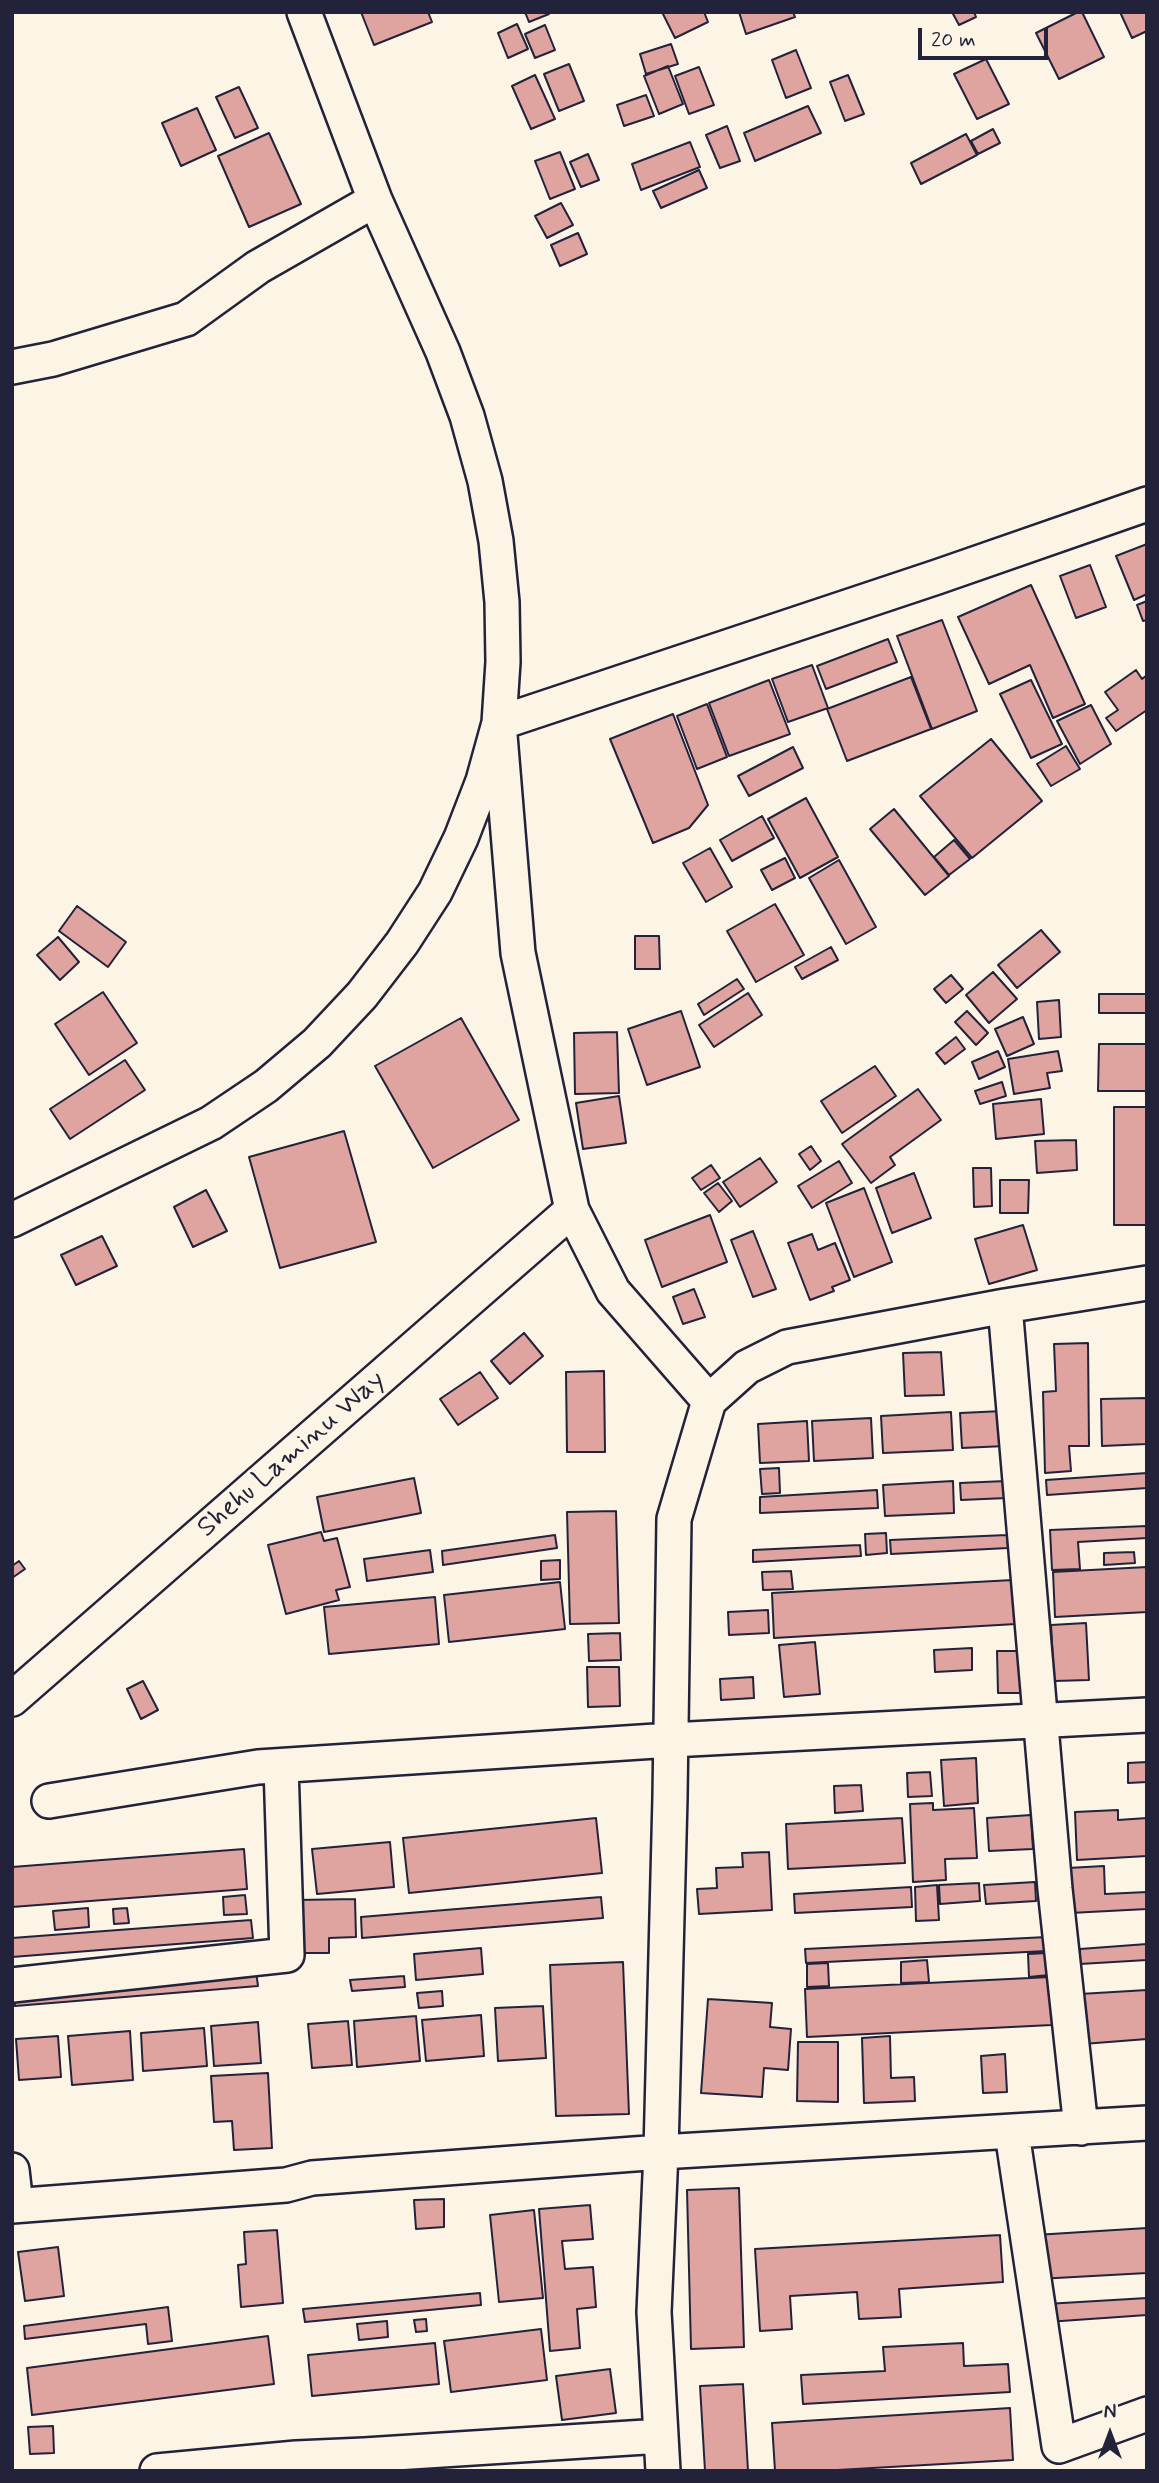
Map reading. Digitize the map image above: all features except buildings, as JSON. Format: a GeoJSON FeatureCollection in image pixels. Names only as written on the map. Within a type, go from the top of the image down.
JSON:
{"type":"FeatureCollection","features":[{"type":"Feature","properties":{"kind":"street"},"geometry":{"type":"LineString","coordinates":[[304,12],[375,200],[443,352],[467,416],[485,481],[496,541],[502,602],[503,662],[499,723],[518,953],[572,1210],[613,1291],[709,1401]]}},
{"type":"Feature","properties":{"kind":"street"},"geometry":{"type":"LineString","coordinates":[[12,367],[53,359],[186,320],[258,267],[375,200]]}},
{"type":"Feature","properties":{"kind":"street"},"geometry":{"type":"LineString","coordinates":[[499,723],[1147,504]]}},
{"type":"Feature","properties":{"kind":"street"},"geometry":{"type":"LineString","coordinates":[[12,1220],[211,1124],[266,1086],[317,1043],[362,995],[402,943],[435,892],[479,792],[499,723]]}},
{"type":"Feature","properties":{"kind":"street","name":"Shehu Laminu Way"},"geometry":{"type":"LineString","coordinates":[[12,1699],[572,1210]]}},
{"type":"Feature","properties":{"kind":"street"},"geometry":{"type":"LineString","coordinates":[[663,2471],[654,2312],[661,2152],[674,1519],[709,1401],[747,1367],[787,1347],[1005,1306],[1147,1283]]}},
{"type":"Feature","properties":{"kind":"street"},"geometry":{"type":"LineString","coordinates":[[1005,1306],[1055,1889],[1081,2128]]}},
{"type":"Feature","properties":{"kind":"street"},"geometry":{"type":"LineString","coordinates":[[48,1801],[258,1767],[671,1740],[1147,1715]]}},
{"type":"Feature","properties":{"kind":"street"},"geometry":{"type":"LineString","coordinates":[[12,1985],[286,1955],[281,1766]]}},
{"type":"Feature","properties":{"kind":"street"},"geometry":{"type":"LineString","coordinates":[[12,2170],[14,2205],[286,2185],[312,2178],[661,2152],[1147,2123]]}},
{"type":"Feature","properties":{"kind":"street"},"geometry":{"type":"LineString","coordinates":[[1012,2133],[1059,2446],[1147,2414]]}},
{"type":"Feature","properties":{"kind":"street"},"geometry":{"type":"LineString","coordinates":[[157,2471],[296,2458],[661,2436]]}}]}
